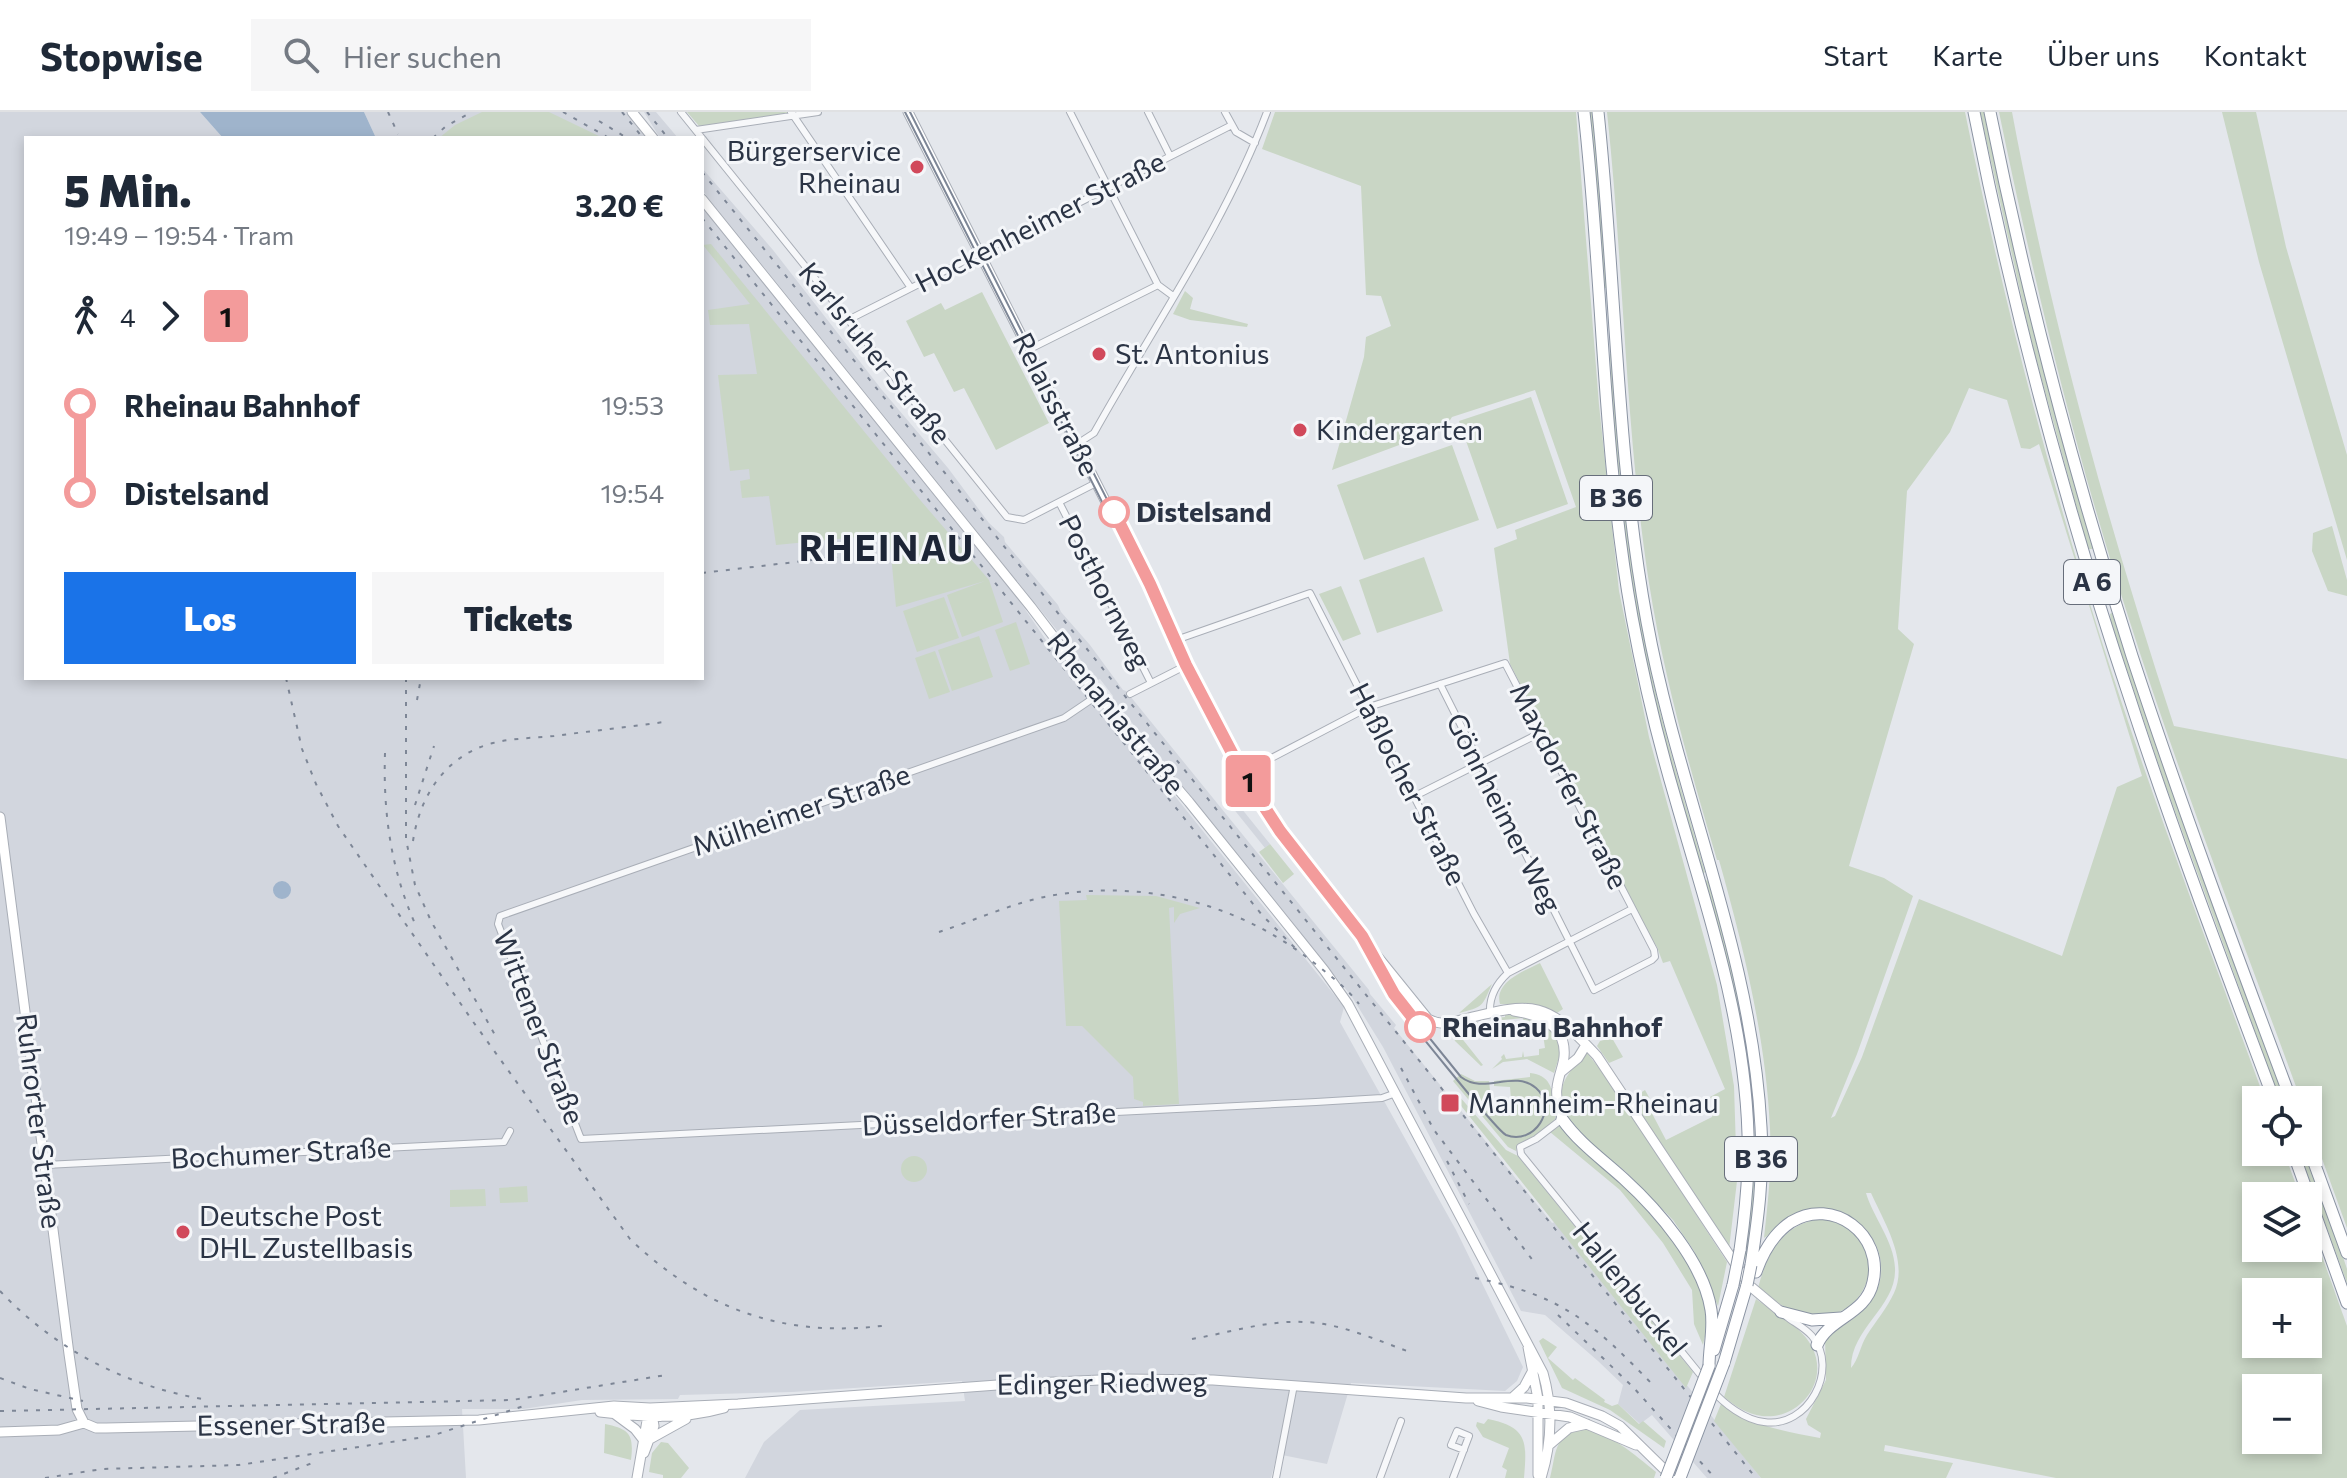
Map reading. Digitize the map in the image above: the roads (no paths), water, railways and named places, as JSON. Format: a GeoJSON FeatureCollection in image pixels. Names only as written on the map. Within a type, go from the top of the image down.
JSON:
{"type":"FeatureCollection","features":[{"type":"Feature","properties":{"kind":"highway","name":"B 36"},"geometry":{"type":"LineString","coordinates":[[1584,112],[1609,426],[1626,582],[1659,741],[1731,1004],[1745,1094],[1748,1164],[1740,1250],[1733,1285],[1712,1347]]}},
{"type":"Feature","properties":{"kind":"highway","name":"B 36"},"geometry":{"type":"LineString","coordinates":[[1598,112],[1625,452],[1639,575],[1665,708],[1742,990],[1758,1087],[1761,1173],[1753,1269]]}},
{"type":"Feature","properties":{"kind":"highway","name":"A 6"},"geometry":{"type":"LineString","coordinates":[[1974,112],[2028,353],[2078,534],[2159,785],[2269,1086]]}},
{"type":"Feature","properties":{"kind":"highway","name":"A 6"},"geometry":{"type":"LineString","coordinates":[[1990,112],[2038,324],[2104,564],[2175,781],[2286,1086]]}},
{"type":"Feature","properties":{"kind":"highway"},"geometry":{"type":"LineString","coordinates":[[1562,1119],[1577,1139],[1635,1189],[1673,1232],[1698,1273],[1708,1297],[1712,1323],[1709,1366],[1666,1478]]}},
{"type":"Feature","properties":{"kind":"highway"},"geometry":{"type":"LineString","coordinates":[[2298,1166],[2347,1303]]}},
{"type":"Feature","properties":{"kind":"highway"},"geometry":{"type":"LineString","coordinates":[[2315,1166],[2347,1253]]}},
{"type":"Feature","properties":{"kind":"highway"},"geometry":{"type":"LineString","coordinates":[[1680,1478],[1724,1363],[1753,1269],[1772,1240],[1793,1221],[1819,1213],[1841,1217],[1864,1235],[1875,1262],[1871,1290],[1862,1305],[1825,1331],[1817,1345]]}},
{"type":"Feature","properties":{"kind":"highway"},"geometry":{"type":"LineString","coordinates":[[1781,1312],[1812,1320],[1845,1317]]}},
{"type":"Feature","properties":{"kind":"main road"},"geometry":{"type":"LineString","coordinates":[[632,112],[651,136]]}},
{"type":"Feature","properties":{"kind":"main road","name":"Relaisstraße"},"geometry":{"type":"LineString","coordinates":[[908,112],[1077,444],[1185,666],[1241,774],[1278,832],[1361,937],[1380,972],[1401,987],[1424,1015],[1436,1023],[1452,1023],[1514,1007],[1535,1009],[1556,1016],[1586,1045],[1612,1078],[1750,1286],[1781,1312]]}},
{"type":"Feature","properties":{"kind":"main road","name":"Rhenaniastraße"},"geometry":{"type":"LineString","coordinates":[[704,201],[1031,607],[1098,695],[1324,970],[1348,1004],[1535,1354],[1547,1387],[1550,1413],[1549,1445],[1539,1478]]}},
{"type":"Feature","properties":{"kind":"main road","name":"Ruhrorter Straße"},"geometry":{"type":"LineString","coordinates":[[0,817],[77,1405],[84,1423]]}},
{"type":"Feature","properties":{"kind":"main road","name":"Relaisstraße"},"geometry":{"type":"LineString","coordinates":[[1503,1010],[1563,1024]]}},
{"type":"Feature","properties":{"kind":"main road"},"geometry":{"type":"LineString","coordinates":[[1546,1021],[1560,1032],[1564,1046],[1556,1095],[1562,1119]]}},
{"type":"Feature","properties":{"kind":"main road"},"geometry":{"type":"LineString","coordinates":[[1564,1059],[1586,1045]]}},
{"type":"Feature","properties":{"kind":"main road"},"geometry":{"type":"LineString","coordinates":[[1561,1072],[1578,1058],[1586,1045]]}},
{"type":"Feature","properties":{"kind":"main road","name":"Rhenaniastraße"},"geometry":{"type":"LineString","coordinates":[[1528,1344],[1539,1411],[1539,1478]]}},
{"type":"Feature","properties":{"kind":"main road"},"geometry":{"type":"LineString","coordinates":[[1512,1398],[1524,1387],[1532,1372]]}},
{"type":"Feature","properties":{"kind":"main road","name":"Edinger Riedweg"},"geometry":{"type":"LineString","coordinates":[[650,1414],[738,1404],[1110,1380],[1213,1380],[1566,1403]]}},
{"type":"Feature","properties":{"kind":"main road"},"geometry":{"type":"LineString","coordinates":[[1547,1387],[1566,1403],[1620,1426],[1673,1478]]}},
{"type":"Feature","properties":{"kind":"main road","name":"Edinger Riedweg"},"geometry":{"type":"LineString","coordinates":[[1466,1398],[1589,1423],[1639,1446]]}},
{"type":"Feature","properties":{"kind":"main road","name":"Edinger Riedweg"},"geometry":{"type":"LineString","coordinates":[[650,1414],[693,1416],[738,1404]]}},
{"type":"Feature","properties":{"kind":"main road","name":"Essener Straße"},"geometry":{"type":"LineString","coordinates":[[0,1432],[59,1430],[84,1423],[106,1428],[464,1421],[614,1406],[650,1414]]}},
{"type":"Feature","properties":{"kind":"main road","name":"Essener Straße"},"geometry":{"type":"LineString","coordinates":[[585,1410],[650,1414]]}},
{"type":"Feature","properties":{"kind":"main road"},"geometry":{"type":"LineString","coordinates":[[614,1414],[646,1438]]}},
{"type":"Feature","properties":{"kind":"main road"},"geometry":{"type":"LineString","coordinates":[[637,1478],[650,1414]]}},
{"type":"Feature","properties":{"kind":"main road"},"geometry":{"type":"LineString","coordinates":[[646,1438],[693,1416]]}},
{"type":"Feature","properties":{"kind":"main road"},"geometry":{"type":"LineString","coordinates":[[1549,1445],[1569,1428],[1589,1423]]}},
{"type":"Feature","properties":{"kind":"street","name":"Karlsruher Straße"},"geometry":{"type":"LineString","coordinates":[[681,112],[701,136]]}},
{"type":"Feature","properties":{"kind":"street"},"geometry":{"type":"LineString","coordinates":[[696,130],[818,112]]}},
{"type":"Feature","properties":{"kind":"street"},"geometry":{"type":"LineString","coordinates":[[1070,112],[1158,285],[1173,296]]}},
{"type":"Feature","properties":{"kind":"street"},"geometry":{"type":"LineString","coordinates":[[1148,112],[1170,156]]}},
{"type":"Feature","properties":{"kind":"street"},"geometry":{"type":"LineString","coordinates":[[1225,112],[1236,132],[1255,143]]}},
{"type":"Feature","properties":{"kind":"street"},"geometry":{"type":"LineString","coordinates":[[1077,444],[1094,433],[1173,296],[1230,195],[1267,112]]}},
{"type":"Feature","properties":{"kind":"street"},"geometry":{"type":"LineString","coordinates":[[792,114],[911,288]]}},
{"type":"Feature","properties":{"kind":"street","name":"Hockenheimer Straße"},"geometry":{"type":"LineString","coordinates":[[848,320],[1232,125]]}},
{"type":"Feature","properties":{"kind":"street","name":"Karlsruher Straße"},"geometry":{"type":"LineString","coordinates":[[704,140],[1007,517],[1024,520],[1096,483]]}},
{"type":"Feature","properties":{"kind":"street"},"geometry":{"type":"LineString","coordinates":[[1028,350],[1158,285]]}},
{"type":"Feature","properties":{"kind":"street","name":"Posthornweg"},"geometry":{"type":"LineString","coordinates":[[1059,502],[1151,683]]}},
{"type":"Feature","properties":{"kind":"street","name":"Haßlocher Straße"},"geometry":{"type":"LineString","coordinates":[[1173,641],[1310,593],[1474,914],[1508,973]]}},
{"type":"Feature","properties":{"kind":"street","name":"Maxdorfer Straße"},"geometry":{"type":"LineString","coordinates":[[1440,684],[1505,663],[1655,957],[1594,990],[1569,941]]}},
{"type":"Feature","properties":{"kind":"street","name":"Posthornweg"},"geometry":{"type":"LineString","coordinates":[[1130,694],[1185,666]]}},
{"type":"Feature","properties":{"kind":"street"},"geometry":{"type":"LineString","coordinates":[[1241,774],[1369,707],[1440,684]]}},
{"type":"Feature","properties":{"kind":"street","name":"Gönnheimer Weg"},"geometry":{"type":"LineString","coordinates":[[1440,684],[1569,941]]}},
{"type":"Feature","properties":{"kind":"street","name":"Mülheimer Straße"},"geometry":{"type":"LineString","coordinates":[[500,916],[1064,718],[1098,695]]}},
{"type":"Feature","properties":{"kind":"street"},"geometry":{"type":"LineString","coordinates":[[1415,796],[1542,732]]}},
{"type":"Feature","properties":{"kind":"street"},"geometry":{"type":"LineString","coordinates":[[1490,1013],[1490,1002],[1497,983],[1508,973],[1632,909]]}},
{"type":"Feature","properties":{"kind":"street","name":"Wittener Straße"},"geometry":{"type":"LineString","coordinates":[[500,916],[498,924],[581,1139]]}},
{"type":"Feature","properties":{"kind":"street","name":"Düsseldorfer Straße"},"geometry":{"type":"LineString","coordinates":[[581,1139],[1316,1102],[1382,1098],[1396,1093]]}},
{"type":"Feature","properties":{"kind":"street","name":"Hallenbuckel"},"geometry":{"type":"LineString","coordinates":[[1562,1119],[1522,1146],[1521,1154],[1716,1394],[1737,1411],[1765,1423],[1802,1412],[1820,1384],[1822,1367],[1817,1345]]}},
{"type":"Feature","properties":{"kind":"street","name":"Bochumer Straße"},"geometry":{"type":"LineString","coordinates":[[45,1165],[504,1142],[510,1131]]}},
{"type":"Feature","properties":{"kind":"street"},"geometry":{"type":"LineString","coordinates":[[1781,1312],[1806,1330],[1817,1345]]}},
{"type":"Feature","properties":{"kind":"street"},"geometry":{"type":"LineString","coordinates":[[1276,1478],[1294,1385]]}},
{"type":"Feature","properties":{"kind":"street"},"geometry":{"type":"LineString","coordinates":[[1380,1478],[1401,1421]]}},
{"type":"Feature","properties":{"kind":"street"},"geometry":{"type":"LineString","coordinates":[[1453,1478],[1464,1450]]}},
{"type":"Feature","properties":{"kind":"water"},"geometry":{"type":"Polygon","coordinates":[[[200,112],[364,112],[375,136],[221,136],[200,112]]]}},
{"type":"Feature","properties":{"kind":"water"},"geometry":{"type":"Polygon","coordinates":[[[282,881],[291,890],[282,899],[273,890],[282,881]]]}},
{"type":"Feature","properties":{"kind":"tram line"},"geometry":{"type":"LineString","coordinates":[[905,112],[1240,775],[1290,851],[1358,936],[1390,995],[1428,1045],[1506,1135],[1526,1135],[1534,1130],[1544,1115],[1545,1105],[1536,1088],[1518,1081],[1479,1084],[1461,1077],[1394,994],[1362,936],[1280,831],[1232,756],[1150,584],[910,112]]}},
{"type":"Feature","properties":{"kind":"tram line","name":"1"},"geometry":{"type":"LineString","coordinates":[[1114,512],[1186,665],[1243,774],[1294,851],[1362,936],[1394,994],[1420,1027]]}},
{"type":"Feature","properties":{"kind":"railway"},"geometry":{"type":"LineString","coordinates":[[388,112],[398,134]]}},
{"type":"Feature","properties":{"kind":"railway"},"geometry":{"type":"LineString","coordinates":[[435,136],[446,126],[472,112]]}},
{"type":"Feature","properties":{"kind":"railway"},"geometry":{"type":"LineString","coordinates":[[563,112],[605,136]]}},
{"type":"Feature","properties":{"kind":"railway"},"geometry":{"type":"LineString","coordinates":[[622,112],[641,136]]}},
{"type":"Feature","properties":{"kind":"railway"},"geometry":{"type":"LineString","coordinates":[[647,112],[666,136]]}},
{"type":"Feature","properties":{"kind":"railway"},"geometry":{"type":"LineString","coordinates":[[599,121],[624,136]]}},
{"type":"Feature","properties":{"kind":"railway"},"geometry":{"type":"LineString","coordinates":[[704,174],[1756,1478]]}},
{"type":"Feature","properties":{"kind":"railway"},"geometry":{"type":"LineString","coordinates":[[704,220],[1262,915],[1297,950]]}},
{"type":"Feature","properties":{"kind":"railway"},"geometry":{"type":"LineString","coordinates":[[704,573],[888,551]]}},
{"type":"Feature","properties":{"kind":"railway"},"geometry":{"type":"LineString","coordinates":[[286,680],[302,749],[338,826],[474,1023],[630,1239],[687,1284],[749,1314],[781,1323],[815,1327],[889,1325]]}},
{"type":"Feature","properties":{"kind":"railway"},"geometry":{"type":"LineString","coordinates":[[406,680],[406,839],[415,885],[431,921],[495,1035]]}},
{"type":"Feature","properties":{"kind":"railway"},"geometry":{"type":"LineString","coordinates":[[417,700],[421,680]]}},
{"type":"Feature","properties":{"kind":"railway"},"geometry":{"type":"LineString","coordinates":[[413,841],[422,808],[438,779],[449,767],[476,749],[508,740],[664,722]]}},
{"type":"Feature","properties":{"kind":"railway"},"geometry":{"type":"LineString","coordinates":[[415,805],[434,746]]}},
{"type":"Feature","properties":{"kind":"railway"},"geometry":{"type":"LineString","coordinates":[[385,753],[390,842],[417,928]]}},
{"type":"Feature","properties":{"kind":"railway"},"geometry":{"type":"LineString","coordinates":[[939,932],[1049,896],[1084,891],[1152,893],[1218,910],[1280,939],[1342,986],[1359,1004]]}},
{"type":"Feature","properties":{"kind":"railway"},"geometry":{"type":"LineString","coordinates":[[1401,1068],[1434,1130],[1534,1262]]}},
{"type":"Feature","properties":{"kind":"railway"},"geometry":{"type":"LineString","coordinates":[[1447,1161],[1469,1204]]}},
{"type":"Feature","properties":{"kind":"railway"},"geometry":{"type":"LineString","coordinates":[[1475,1278],[1531,1293],[1574,1315],[1593,1328],[1653,1385]]}},
{"type":"Feature","properties":{"kind":"railway"},"geometry":{"type":"LineString","coordinates":[[0,1291],[44,1330],[92,1362],[145,1384],[202,1399]]}},
{"type":"Feature","properties":{"kind":"railway"},"geometry":{"type":"LineString","coordinates":[[1558,1315],[1633,1387],[1715,1478]]}},
{"type":"Feature","properties":{"kind":"railway"},"geometry":{"type":"LineString","coordinates":[[1192,1339],[1262,1325],[1304,1322],[1343,1328],[1407,1351]]}},
{"type":"Feature","properties":{"kind":"railway"},"geometry":{"type":"LineString","coordinates":[[0,1411],[512,1400],[666,1375]]}},
{"type":"Feature","properties":{"kind":"railway"},"geometry":{"type":"LineString","coordinates":[[0,1378],[30,1389],[83,1401]]}},
{"type":"Feature","properties":{"kind":"railway"},"geometry":{"type":"LineString","coordinates":[[45,1478],[102,1469],[239,1465],[431,1436],[524,1406]]}},
{"type":"Feature","properties":{"kind":"railway"},"geometry":{"type":"LineString","coordinates":[[273,1478],[315,1462]]}},
{"type":"Feature","properties":{"kind":"place","name":"Bürgerservice Rheinau"},"geometry":{"type":"Point","coordinates":[917,167]}},
{"type":"Feature","properties":{"kind":"place","name":"St. Antonius"},"geometry":{"type":"Point","coordinates":[1099,354]}},
{"type":"Feature","properties":{"kind":"place","name":"Kindergarten"},"geometry":{"type":"Point","coordinates":[1300,430]}},
{"type":"Feature","properties":{"kind":"place","name":"Distelsand"},"geometry":{"type":"Point","coordinates":[1114,512]}},
{"type":"Feature","properties":{"kind":"place","name":"Rheinau Bahnhof"},"geometry":{"type":"Point","coordinates":[1420,1027]}},
{"type":"Feature","properties":{"kind":"place","name":"Mannheim-Rheinau"},"geometry":{"type":"Point","coordinates":[1450,1103]}},
{"type":"Feature","properties":{"kind":"place","name":"Deutsche Post DHL Zustellbasis"},"geometry":{"type":"Point","coordinates":[183,1232]}},
{"type":"Feature","properties":{"kind":"district","name":"RHEINAU"},"geometry":{"type":"Point","coordinates":[887,548]}}]}
